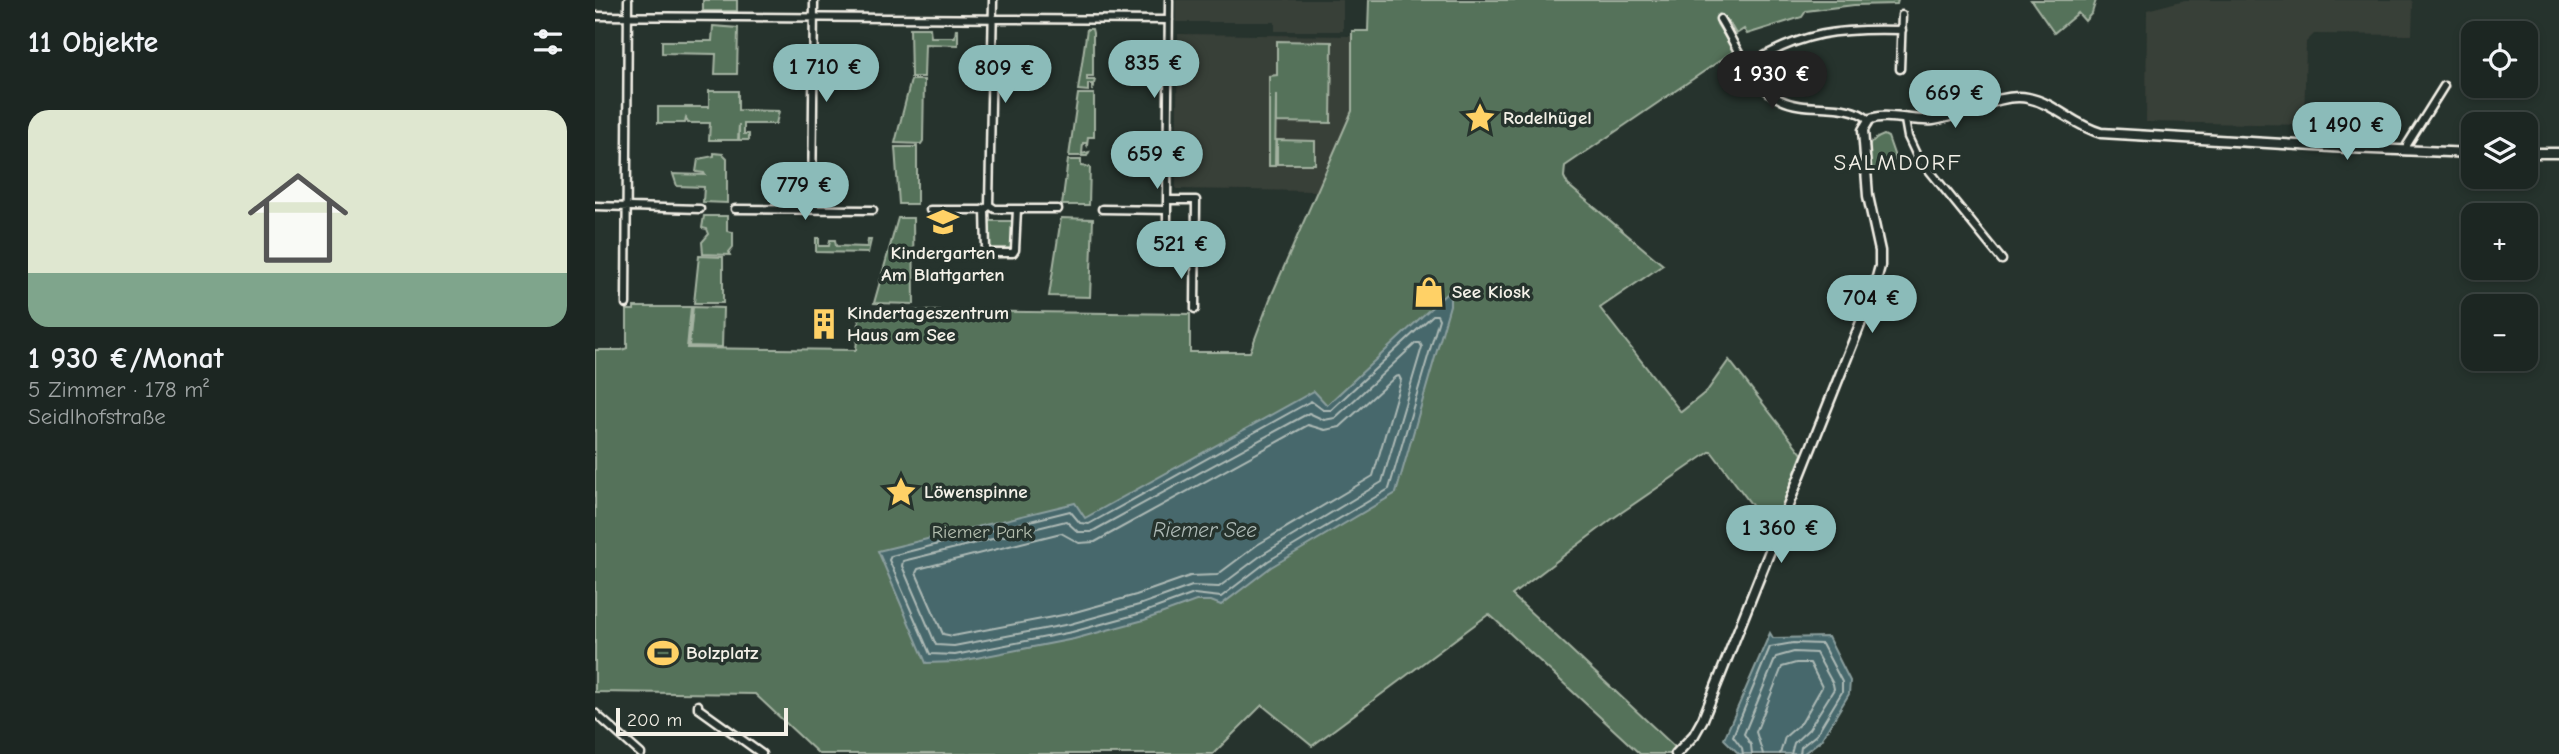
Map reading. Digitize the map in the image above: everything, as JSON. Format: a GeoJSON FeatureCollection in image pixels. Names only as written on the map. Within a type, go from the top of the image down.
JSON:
{"type":"FeatureCollection","features":[{"type":"Feature","properties":{"kind":"street"},"geometry":{"type":"LineString","coordinates":[[626,304],[628,0]]}},
{"type":"Feature","properties":{"kind":"street"},"geometry":{"type":"LineString","coordinates":[[812,209],[814,0]]}},
{"type":"Feature","properties":{"kind":"street"},"geometry":{"type":"LineString","coordinates":[[993,0],[986,250],[1013,253],[1017,209]]}},
{"type":"Feature","properties":{"kind":"street"},"geometry":{"type":"LineString","coordinates":[[1169,0],[1167,251],[1195,253]]}},
{"type":"Feature","properties":{"kind":"street"},"geometry":{"type":"LineString","coordinates":[[1900,69],[1902,15]]}},
{"type":"Feature","properties":{"kind":"street"},"geometry":{"type":"LineString","coordinates":[[595,16],[1169,20]]}},
{"type":"Feature","properties":{"kind":"street"},"geometry":{"type":"LineString","coordinates":[[1720,19],[1763,87],[1779,100],[1797,105],[1849,111],[1862,114],[1868,120]]}},
{"type":"Feature","properties":{"kind":"street"},"geometry":{"type":"LineString","coordinates":[[1748,65],[1790,42],[1825,32],[1852,29],[1902,30]]}},
{"type":"Feature","properties":{"kind":"street"},"geometry":{"type":"LineString","coordinates":[[2407,151],[2407,145],[2444,86]]}},
{"type":"Feature","properties":{"kind":"street"},"geometry":{"type":"LineString","coordinates":[[1676,754],[1694,735],[1703,719],[1878,276],[1880,251],[1868,196],[1863,130],[1868,120],[1875,117],[1920,121],[1943,118],[2016,96],[2037,100],[2083,128],[2101,133],[2461,153]]}},
{"type":"Feature","properties":{"kind":"street"},"geometry":{"type":"LineString","coordinates":[[1905,120],[1908,137],[1916,154],[2001,260]]}},
{"type":"Feature","properties":{"kind":"street"},"geometry":{"type":"LineString","coordinates":[[2538,153],[2559,153]]}},
{"type":"Feature","properties":{"kind":"street"},"geometry":{"type":"LineString","coordinates":[[1167,200],[1196,200],[1195,309]]}},
{"type":"Feature","properties":{"kind":"street"},"geometry":{"type":"LineString","coordinates":[[595,206],[700,209]]}},
{"type":"Feature","properties":{"kind":"street"},"geometry":{"type":"LineString","coordinates":[[930,210],[987,207],[1058,209]]}},
{"type":"Feature","properties":{"kind":"street"},"geometry":{"type":"LineString","coordinates":[[734,209],[873,210]]}},
{"type":"Feature","properties":{"kind":"street"},"geometry":{"type":"LineString","coordinates":[[1102,209],[1167,210]]}},
{"type":"Feature","properties":{"kind":"street"},"geometry":{"type":"LineString","coordinates":[[698,705],[698,708],[762,754]]}},
{"type":"Feature","properties":{"kind":"street"},"geometry":{"type":"LineString","coordinates":[[595,713],[641,754]]}},
{"type":"Feature","properties":{"kind":"shaded area"},"geometry":{"type":"Polygon","coordinates":[[[1176,0],[1343,0],[1343,31],[1275,31],[1275,22],[1176,22],[1176,0]]]}},
{"type":"Feature","properties":{"kind":"shaded area"},"geometry":{"type":"Polygon","coordinates":[[[2185,0],[2411,0],[2412,35],[2314,34],[2306,42],[2304,125],[2146,122],[2147,10],[2185,0]]]}},
{"type":"Feature","properties":{"kind":"shaded area"},"geometry":{"type":"Polygon","coordinates":[[[1178,34],[1352,36],[1352,111],[1317,191],[1176,189],[1178,34]]]}},
{"type":"Feature","properties":{"kind":"green space"},"geometry":{"type":"Polygon","coordinates":[[[703,0],[737,0],[737,11],[703,11],[703,0]]]}},
{"type":"Feature","properties":{"kind":"green space","name":"Riemer Park"},"geometry":{"type":"Polygon","coordinates":[[[1369,0],[1898,0],[1897,4],[1854,5],[1806,11],[1802,17],[1747,34],[1744,29],[1736,34],[1729,22],[1723,19],[1717,24],[1734,51],[1565,166],[1564,177],[1568,185],[1663,265],[1600,308],[1681,412],[1707,391],[1729,360],[1802,454],[1772,532],[1711,451],[1612,519],[1512,595],[1676,748],[1670,754],[1640,754],[1489,614],[1312,746],[1262,705],[1213,754],[819,754],[755,694],[595,692],[595,350],[627,348],[627,310],[634,310],[634,307],[691,307],[687,348],[856,350],[860,310],[1190,314],[1190,352],[1250,352],[1270,299],[1352,111],[1352,31],[1368,31],[1369,0]]]}},
{"type":"Feature","properties":{"kind":"green space"},"geometry":{"type":"Polygon","coordinates":[[[2031,0],[2096,0],[2092,13],[2085,21],[2078,13],[2054,33],[2031,0]]]}},
{"type":"Feature","properties":{"kind":"green space"},"geometry":{"type":"Polygon","coordinates":[[[713,26],[738,28],[737,74],[715,74],[716,54],[662,53],[662,41],[712,41],[713,26]]]}},
{"type":"Feature","properties":{"kind":"green space"},"geometry":{"type":"Polygon","coordinates":[[[910,28],[930,28],[931,37],[955,37],[958,29],[958,45],[925,44],[924,77],[911,77],[910,28]]]}},
{"type":"Feature","properties":{"kind":"green space"},"geometry":{"type":"Polygon","coordinates":[[[1087,29],[1092,29],[1093,33],[1093,76],[1087,76],[1087,80],[1095,80],[1092,91],[1092,84],[1088,84],[1088,91],[1078,90],[1087,29]]]}},
{"type":"Feature","properties":{"kind":"green space"},"geometry":{"type":"Polygon","coordinates":[[[1277,41],[1332,42],[1331,123],[1276,122],[1276,95],[1275,166],[1269,166],[1269,76],[1277,75],[1277,41]]]}},
{"type":"Feature","properties":{"kind":"green space"},"geometry":{"type":"Polygon","coordinates":[[[911,80],[924,80],[923,141],[921,144],[895,143],[911,80]]]}},
{"type":"Feature","properties":{"kind":"green space"},"geometry":{"type":"Polygon","coordinates":[[[709,91],[738,91],[738,110],[779,111],[776,124],[744,124],[744,134],[749,134],[749,140],[739,140],[739,124],[738,140],[709,140],[710,123],[688,123],[686,118],[685,123],[658,123],[658,107],[709,107],[709,91]]]}},
{"type":"Feature","properties":{"kind":"green space"},"geometry":{"type":"Polygon","coordinates":[[[1078,94],[1094,94],[1094,137],[1088,137],[1087,145],[1083,143],[1082,154],[1089,152],[1087,156],[1069,156],[1078,94]]]}},
{"type":"Feature","properties":{"kind":"green space"},"geometry":{"type":"Polygon","coordinates":[[[1884,135],[1888,137],[1896,160],[1870,171],[1868,148],[1873,141],[1884,135]]]}},
{"type":"Feature","properties":{"kind":"green space"},"geometry":{"type":"Polygon","coordinates":[[[1277,140],[1315,141],[1315,164],[1277,164],[1277,140]]]}},
{"type":"Feature","properties":{"kind":"green space"},"geometry":{"type":"Polygon","coordinates":[[[895,147],[917,147],[917,204],[899,204],[895,147]]]}},
{"type":"Feature","properties":{"kind":"green space"},"geometry":{"type":"Polygon","coordinates":[[[714,153],[723,154],[727,158],[727,203],[703,202],[704,187],[677,186],[673,174],[705,175],[696,172],[698,159],[714,156],[714,153]]]}},
{"type":"Feature","properties":{"kind":"green space"},"geometry":{"type":"Polygon","coordinates":[[[1068,160],[1081,160],[1081,166],[1090,167],[1089,205],[1062,205],[1068,160]]]}},
{"type":"Feature","properties":{"kind":"green space"},"geometry":{"type":"Polygon","coordinates":[[[704,216],[727,216],[727,231],[733,232],[730,255],[703,254],[702,242],[709,234],[707,229],[702,228],[704,216]]]}},
{"type":"Feature","properties":{"kind":"green space"},"geometry":{"type":"Polygon","coordinates":[[[898,218],[913,218],[914,304],[874,303],[898,218]]]}},
{"type":"Feature","properties":{"kind":"green space"},"geometry":{"type":"Polygon","coordinates":[[[1061,218],[1093,219],[1090,297],[1049,296],[1061,218]]]}},
{"type":"Feature","properties":{"kind":"green space"},"geometry":{"type":"Polygon","coordinates":[[[989,221],[1013,221],[1013,249],[989,248],[989,221]]]}},
{"type":"Feature","properties":{"kind":"green space"},"geometry":{"type":"Polygon","coordinates":[[[816,238],[819,238],[819,246],[829,246],[830,240],[835,240],[836,246],[867,247],[868,240],[871,240],[868,253],[816,252],[816,238]]]}},
{"type":"Feature","properties":{"kind":"green space"},"geometry":{"type":"Polygon","coordinates":[[[699,256],[723,257],[723,303],[694,303],[699,256]]]}},
{"type":"Feature","properties":{"kind":"green space"},"geometry":{"type":"Polygon","coordinates":[[[693,307],[723,308],[722,347],[689,346],[693,307]]]}},
{"type":"Feature","properties":{"kind":"water","name":"Riemer See"},"geometry":{"type":"Polygon","coordinates":[[[1447,293],[1450,305],[1396,493],[1271,567],[1221,605],[1211,601],[1196,601],[1144,620],[1074,639],[956,662],[926,663],[878,551],[1075,503],[1085,518],[1314,391],[1327,405],[1447,293]]]}},
{"type":"Feature","properties":{"kind":"water"},"geometry":{"type":"Polygon","coordinates":[[[1770,633],[1773,638],[1828,637],[1850,681],[1849,694],[1821,740],[1803,754],[1739,754],[1724,739],[1770,633]]]}},
{"type":"Feature","properties":{"kind":"place","name":"Rodelhügel"},"geometry":{"type":"Point","coordinates":[1480,118]}},
{"type":"Feature","properties":{"kind":"place","name":"Kindergarten Am Blattgarten"},"geometry":{"type":"Point","coordinates":[943,222]}},
{"type":"Feature","properties":{"kind":"place","name":"See Kiosk"},"geometry":{"type":"Point","coordinates":[1429,292]}},
{"type":"Feature","properties":{"kind":"place","name":"Kindertageszentrum Haus am See"},"geometry":{"type":"Point","coordinates":[824,324]}},
{"type":"Feature","properties":{"kind":"place","name":"Löwenspinne"},"geometry":{"type":"Point","coordinates":[901,492]}},
{"type":"Feature","properties":{"kind":"place","name":"Bolzplatz"},"geometry":{"type":"Point","coordinates":[663,653]}},
{"type":"Feature","properties":{"kind":"district","name":"SALMDORF"},"geometry":{"type":"Point","coordinates":[1898,162]}}]}
